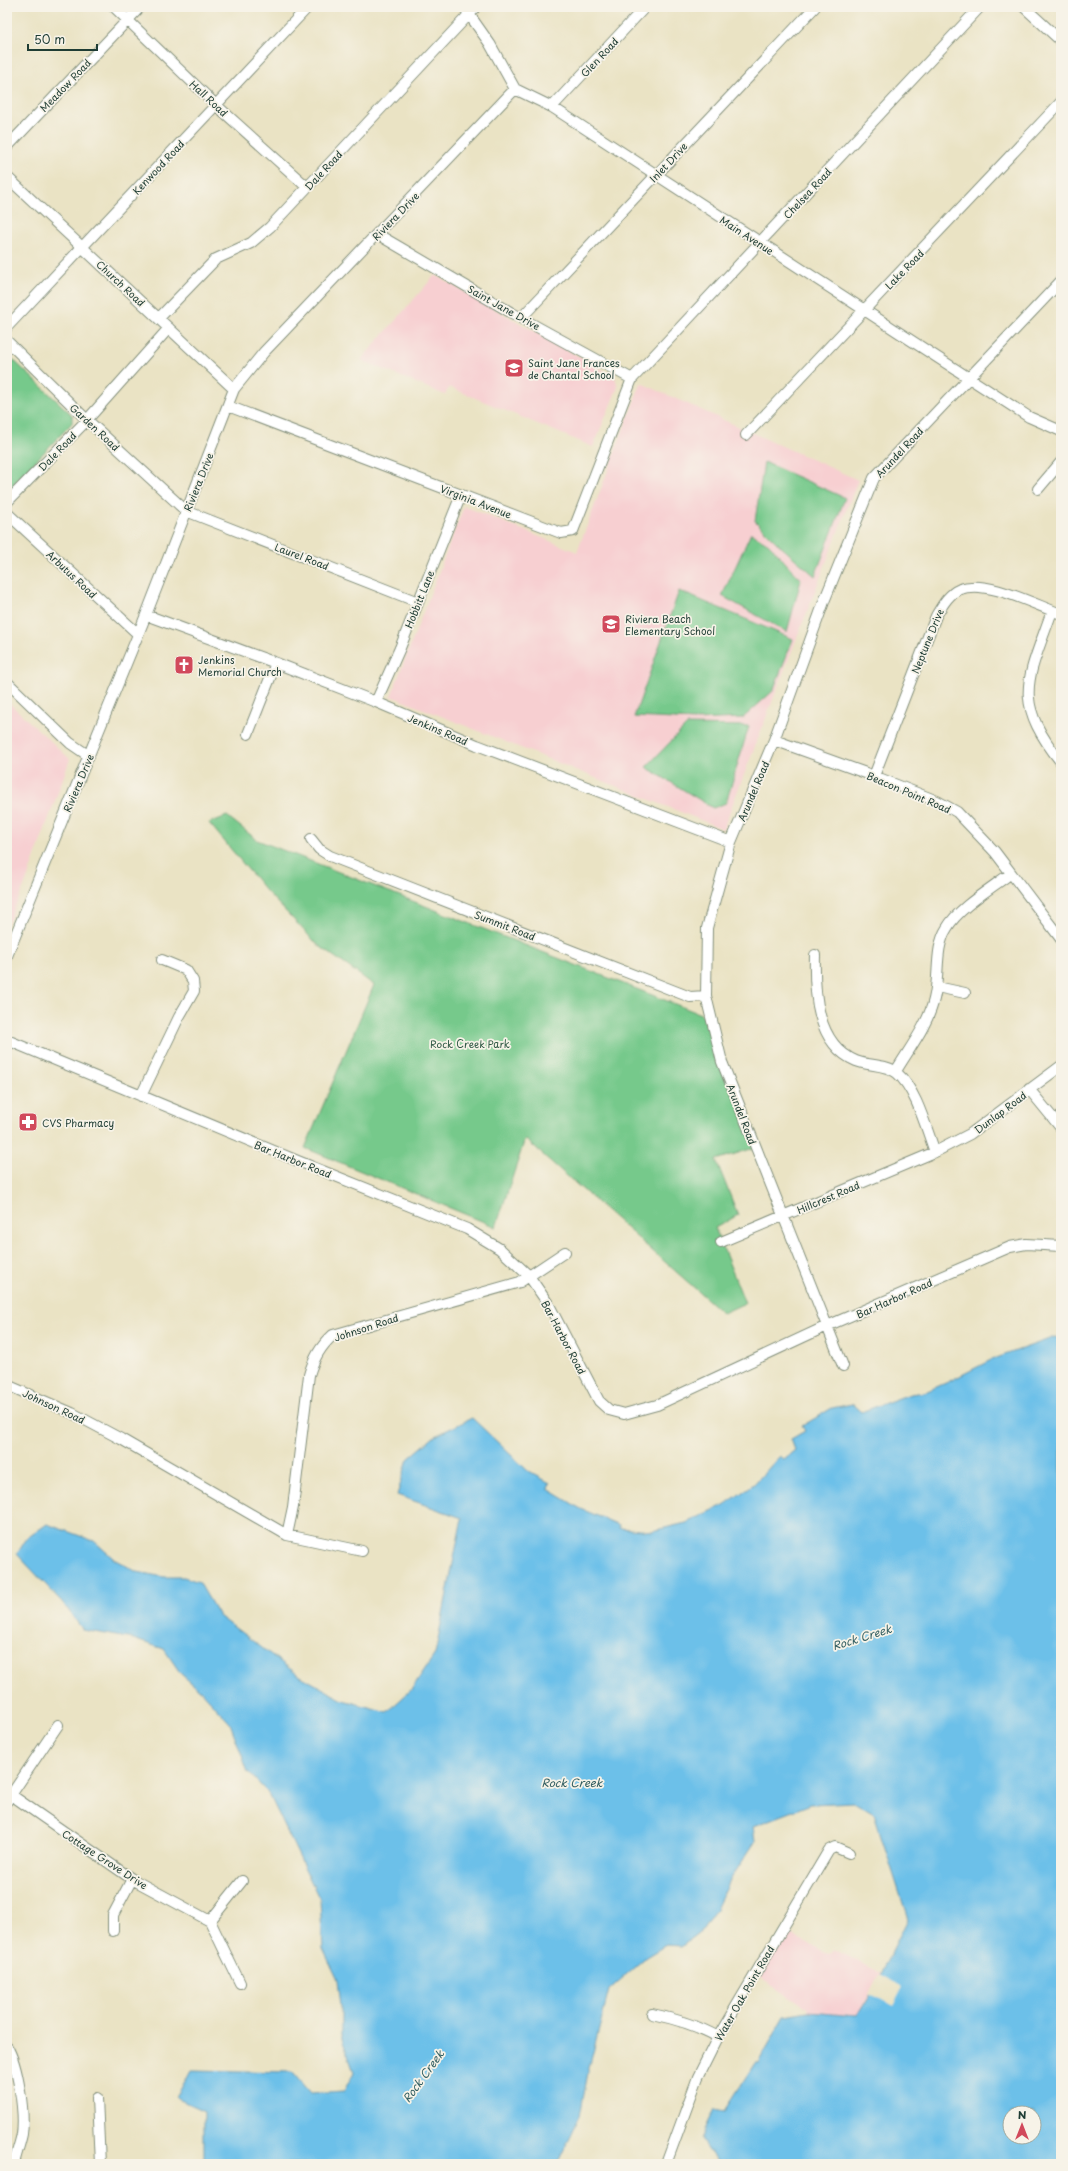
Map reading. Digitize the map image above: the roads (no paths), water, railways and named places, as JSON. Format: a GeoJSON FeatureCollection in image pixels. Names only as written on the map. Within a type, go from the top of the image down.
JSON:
{"type":"FeatureCollection","features":[{"type":"Feature","properties":{"kind":"street","name":"Hall Road"},"geometry":{"type":"LineString","coordinates":[[114,7],[216,105],[307,187]]}},
{"type":"Feature","properties":{"kind":"street","name":"Meadow Road"},"geometry":{"type":"LineString","coordinates":[[7,146],[140,7]]}},
{"type":"Feature","properties":{"kind":"street","name":"Kenwood Road"},"geometry":{"type":"LineString","coordinates":[[7,327],[308,7]]}},
{"type":"Feature","properties":{"kind":"street","name":"Glen Road"},"geometry":{"type":"LineString","coordinates":[[552,107],[645,7]]}},
{"type":"Feature","properties":{"kind":"street","name":"Inlet Drive"},"geometry":{"type":"LineString","coordinates":[[522,317],[611,224],[655,174],[815,7]]}},
{"type":"Feature","properties":{"kind":"street","name":"Chelsea Road"},"geometry":{"type":"LineString","coordinates":[[632,379],[980,7]]}},
{"type":"Feature","properties":{"kind":"street"},"geometry":{"type":"LineString","coordinates":[[1024,7],[1061,41]]}},
{"type":"Feature","properties":{"kind":"street"},"geometry":{"type":"LineString","coordinates":[[470,9],[515,89]]}},
{"type":"Feature","properties":{"kind":"street","name":"Dale Road"},"geometry":{"type":"LineString","coordinates":[[159,318],[216,259],[251,243],[270,227],[470,9]]}},
{"type":"Feature","properties":{"kind":"street","name":"Main Avenue"},"geometry":{"type":"LineString","coordinates":[[515,89],[552,107],[1029,417],[1061,431]]}},
{"type":"Feature","properties":{"kind":"street","name":"Riviera Drive"},"geometry":{"type":"LineString","coordinates":[[7,956],[146,615],[234,389],[264,352],[515,89]]}},
{"type":"Feature","properties":{"kind":"street","name":"Lake Road"},"geometry":{"type":"LineString","coordinates":[[746,435],[1061,102]]}},
{"type":"Feature","properties":{"kind":"street","name":"Church Road"},"geometry":{"type":"LineString","coordinates":[[7,177],[234,389]]}},
{"type":"Feature","properties":{"kind":"street","name":"Saint Jane Drive"},"geometry":{"type":"LineString","coordinates":[[377,234],[632,379]]}},
{"type":"Feature","properties":{"kind":"street","name":"Arundel Road"},"geometry":{"type":"LineString","coordinates":[[843,1366],[782,1217],[722,1062],[706,996],[707,928],[731,842],[774,740],[825,599],[874,478],[1061,281]]}},
{"type":"Feature","properties":{"kind":"street","name":"Dale Road"},"geometry":{"type":"LineString","coordinates":[[7,502],[87,420],[169,328]]}},
{"type":"Feature","properties":{"kind":"street","name":"Garden Road"},"geometry":{"type":"LineString","coordinates":[[7,341],[87,420],[186,511]]}},
{"type":"Feature","properties":{"kind":"street","name":"Virginia Avenue"},"geometry":{"type":"LineString","coordinates":[[228,406],[561,533],[573,531],[632,379]]}},
{"type":"Feature","properties":{"kind":"street"},"geometry":{"type":"LineString","coordinates":[[1038,489],[1061,462]]}},
{"type":"Feature","properties":{"kind":"street","name":"Hobbitt Lane"},"geometry":{"type":"LineString","coordinates":[[376,702],[461,495]]}},
{"type":"Feature","properties":{"kind":"street","name":"Laurel Road"},"geometry":{"type":"LineString","coordinates":[[186,511],[418,602]]}},
{"type":"Feature","properties":{"kind":"street","name":"Arbutus Road"},"geometry":{"type":"LineString","coordinates":[[7,513],[138,634]]}},
{"type":"Feature","properties":{"kind":"street","name":"Neptune Drive"},"geometry":{"type":"LineString","coordinates":[[874,776],[936,616],[943,604],[951,595],[960,589],[991,588],[1057,613]]}},
{"type":"Feature","properties":{"kind":"street"},"geometry":{"type":"LineString","coordinates":[[1057,613],[1028,682],[1028,700],[1031,715],[1040,733],[1061,762]]}},
{"type":"Feature","properties":{"kind":"street","name":"Jenkins Road"},"geometry":{"type":"LineString","coordinates":[[146,615],[376,702],[477,746],[731,842]]}},
{"type":"Feature","properties":{"kind":"street"},"geometry":{"type":"LineString","coordinates":[[248,734],[276,663]]}},
{"type":"Feature","properties":{"kind":"street"},"geometry":{"type":"LineString","coordinates":[[7,682],[70,743],[89,756]]}},
{"type":"Feature","properties":{"kind":"street","name":"Beacon Point Road"},"geometry":{"type":"LineString","coordinates":[[774,740],[874,776],[936,801],[957,812],[981,836],[1059,933]]}},
{"type":"Feature","properties":{"kind":"street","name":"Summit Road"},"geometry":{"type":"LineString","coordinates":[[311,839],[319,849],[330,856],[690,997],[706,996]]}},
{"type":"Feature","properties":{"kind":"street"},"geometry":{"type":"LineString","coordinates":[[896,1071],[930,1012],[937,987],[940,950],[946,929],[960,913],[1012,873]]}},
{"type":"Feature","properties":{"kind":"street"},"geometry":{"type":"LineString","coordinates":[[815,955],[817,1001],[821,1019],[834,1047],[857,1062],[896,1071],[904,1079],[915,1100],[935,1152]]}},
{"type":"Feature","properties":{"kind":"street"},"geometry":{"type":"LineString","coordinates":[[141,1096],[179,1017],[194,991],[193,981],[186,970],[162,960]]}},
{"type":"Feature","properties":{"kind":"street"},"geometry":{"type":"LineString","coordinates":[[937,987],[965,993]]}},
{"type":"Feature","properties":{"kind":"street","name":"Bar Harbor Road"},"geometry":{"type":"LineString","coordinates":[[7,1040],[467,1229],[500,1249],[529,1276],[549,1305],[599,1401],[609,1410],[624,1414],[656,1405],[827,1326],[1010,1247],[1026,1244],[1061,1246]]}},
{"type":"Feature","properties":{"kind":"street","name":"Dunlap Road"},"geometry":{"type":"LineString","coordinates":[[935,1152],[970,1134],[1061,1066]]}},
{"type":"Feature","properties":{"kind":"street"},"geometry":{"type":"LineString","coordinates":[[1029,1089],[1061,1128]]}},
{"type":"Feature","properties":{"kind":"street","name":"Hillcrest Road"},"geometry":{"type":"LineString","coordinates":[[721,1242],[935,1152]]}},
{"type":"Feature","properties":{"kind":"street","name":"Johnson Road"},"geometry":{"type":"LineString","coordinates":[[287,1535],[293,1506],[309,1375],[314,1359],[322,1345],[333,1335],[520,1282],[565,1252]]}},
{"type":"Feature","properties":{"kind":"street","name":"Johnson Road"},"geometry":{"type":"LineString","coordinates":[[7,1385],[72,1413],[121,1439],[287,1535],[362,1551]]}},
{"type":"Feature","properties":{"kind":"street"},"geometry":{"type":"LineString","coordinates":[[8,1796],[58,1725]]}},
{"type":"Feature","properties":{"kind":"street","name":"Cottage Grove Drive"},"geometry":{"type":"LineString","coordinates":[[8,1796],[132,1879],[210,1921]]}},
{"type":"Feature","properties":{"kind":"street","name":"Water Oak Point Road"},"geometry":{"type":"LineString","coordinates":[[666,2164],[698,2077],[718,2037],[829,1850],[835,1847],[849,1853]]}},
{"type":"Feature","properties":{"kind":"street"},"geometry":{"type":"LineString","coordinates":[[113,1931],[113,1915],[132,1879]]}},
{"type":"Feature","properties":{"kind":"street"},"geometry":{"type":"LineString","coordinates":[[240,1983],[210,1921],[242,1881]]}},
{"type":"Feature","properties":{"kind":"street"},"geometry":{"type":"LineString","coordinates":[[652,2014],[676,2018],[700,2027],[718,2037]]}},
{"type":"Feature","properties":{"kind":"street"},"geometry":{"type":"LineString","coordinates":[[7,2047],[12,2055],[20,2089],[22,2133],[14,2164]]}},
{"type":"Feature","properties":{"kind":"street"},"geometry":{"type":"LineString","coordinates":[[97,2098],[100,2164]]}},
{"type":"Feature","properties":{"kind":"water","name":"Rock Creek"},"geometry":{"type":"Polygon","coordinates":[[[1055,1337],[1061,1339],[1061,2164],[719,2164],[703,2142],[701,2138],[715,2109],[724,2111],[755,2063],[758,2063],[785,2016],[808,2012],[857,2016],[870,1995],[908,1919],[874,1814],[854,1802],[811,1804],[753,1826],[755,1842],[730,1880],[716,1909],[703,1929],[681,1946],[666,1945],[646,1957],[609,1990],[588,2072],[580,2116],[557,2164],[204,2164],[204,2111],[176,2098],[191,2070],[292,2072],[310,2093],[344,2091],[354,2072],[341,2036],[341,2006],[338,1980],[323,1949],[320,1900],[269,1794],[248,1772],[230,1723],[202,1692],[181,1674],[164,1649],[133,1639],[83,1630],[63,1603],[17,1554],[27,1538],[47,1524],[94,1541],[114,1559],[137,1572],[164,1577],[184,1577],[199,1582],[219,1616],[297,1674],[343,1700],[387,1712],[411,1690],[435,1654],[462,1518],[397,1495],[408,1459],[435,1436],[472,1418],[528,1471],[550,1483],[548,1489],[581,1509],[619,1525],[619,1528],[652,1531],[686,1523],[724,1505],[754,1484],[780,1456],[784,1459],[795,1450],[791,1439],[805,1431],[802,1426],[832,1408],[852,1404],[861,1412],[910,1394],[925,1392],[991,1360],[1055,1337]]]}},
{"type":"Feature","properties":{"kind":"place","name":"Saint Jane Frances de Chantal School"},"geometry":{"type":"Point","coordinates":[514,368]}},
{"type":"Feature","properties":{"kind":"place","name":"Riviera Beach Elementary School"},"geometry":{"type":"Point","coordinates":[611,624]}},
{"type":"Feature","properties":{"kind":"place","name":"Jenkins Memorial Church"},"geometry":{"type":"Point","coordinates":[184,665]}},
{"type":"Feature","properties":{"kind":"place","name":"CVS Pharmacy"},"geometry":{"type":"Point","coordinates":[28,1122]}},
{"type":"Feature","properties":{"kind":"park label","name":"Rock Creek Park"},"geometry":{"type":"Point","coordinates":[470,1043]}}]}
